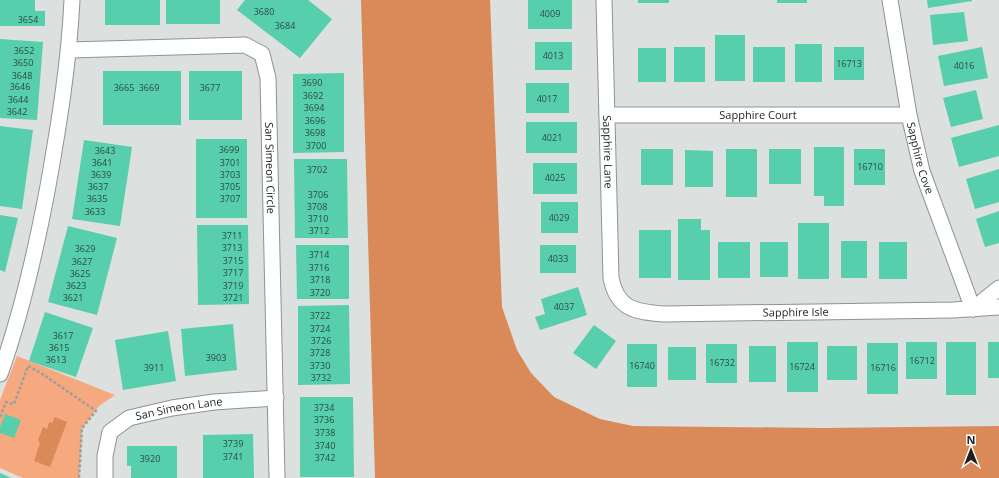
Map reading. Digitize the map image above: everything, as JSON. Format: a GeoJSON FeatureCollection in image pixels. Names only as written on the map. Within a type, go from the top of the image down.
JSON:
{"type":"FeatureCollection","features":[{"type":"Feature","properties":{"kind":"street"},"geometry":{"type":"LineString","coordinates":[[0,374],[26,291],[42,215],[59,126],[70,50],[72,0]]}},
{"type":"Feature","properties":{"kind":"street","name":"Sapphire Lane"},"geometry":{"type":"LineString","coordinates":[[604,0],[611,278],[614,291],[620,302]]}},
{"type":"Feature","properties":{"kind":"street","name":"Sapphire Cove"},"geometry":{"type":"LineString","coordinates":[[890,0],[909,115],[922,171],[973,309]]}},
{"type":"Feature","properties":{"kind":"street","name":"San Simeon Circle"},"geometry":{"type":"LineString","coordinates":[[70,50],[245,45],[262,54],[268,78],[277,478]]}},
{"type":"Feature","properties":{"kind":"street","name":"Sapphire Court"},"geometry":{"type":"LineString","coordinates":[[607,116],[909,115]]}},
{"type":"Feature","properties":{"kind":"street"},"geometry":{"type":"LineString","coordinates":[[973,309],[999,288]]}},
{"type":"Feature","properties":{"kind":"street","name":"Sapphire Isle"},"geometry":{"type":"LineString","coordinates":[[620,302],[637,310],[648,313],[664,314],[973,309],[999,307]]}},
{"type":"Feature","properties":{"kind":"street","name":"San Simeon Lane"},"geometry":{"type":"LineString","coordinates":[[105,478],[105,456],[110,432],[129,418],[172,408],[214,402],[276,398]]}},
{"type":"Feature","properties":{"kind":"path"},"geometry":{"type":"LineString","coordinates":[[0,417],[6,402],[14,404],[28,366],[41,373],[96,411],[82,428],[79,478]]}},
{"type":"Feature","properties":{"kind":"shaded area"},"geometry":{"type":"Polygon","coordinates":[[[361,0],[490,0],[502,307],[517,350],[531,373],[554,397],[600,419],[633,426],[823,428],[999,426],[999,478],[375,478],[361,0]]]}},
{"type":"Feature","properties":{"kind":"shaded area"},"geometry":{"type":"Polygon","coordinates":[[[17,356],[115,395],[99,406],[82,428],[79,478],[23,478],[0,468],[0,400],[17,356]]]}},
{"type":"Feature","properties":{"kind":"shaded area"},"geometry":{"type":"Polygon","coordinates":[[[55,417],[67,422],[50,467],[34,461],[40,443],[38,440],[43,427],[47,429],[49,422],[52,423],[55,417]]]}},
{"type":"Feature","properties":{"kind":"building"},"geometry":{"type":"Polygon","coordinates":[[[0,0],[35,0],[35,11],[45,11],[45,26],[0,26],[0,0]]]}},
{"type":"Feature","properties":{"kind":"building"},"geometry":{"type":"Polygon","coordinates":[[[105,0],[160,0],[160,25],[105,25],[105,0]]]}},
{"type":"Feature","properties":{"kind":"building"},"geometry":{"type":"Polygon","coordinates":[[[166,0],[220,0],[220,24],[166,24],[166,0]]]}},
{"type":"Feature","properties":{"kind":"building"},"geometry":{"type":"Polygon","coordinates":[[[245,0],[308,0],[332,19],[300,58],[237,10],[245,0]]]}},
{"type":"Feature","properties":{"kind":"building"},"geometry":{"type":"Polygon","coordinates":[[[528,0],[572,0],[572,29],[528,29],[528,0]]]}},
{"type":"Feature","properties":{"kind":"building"},"geometry":{"type":"Polygon","coordinates":[[[638,0],[669,0],[669,3],[638,3],[638,0]]]}},
{"type":"Feature","properties":{"kind":"building"},"geometry":{"type":"Polygon","coordinates":[[[777,0],[807,0],[807,3],[777,3],[777,0]]]}},
{"type":"Feature","properties":{"kind":"building"},"geometry":{"type":"Polygon","coordinates":[[[927,0],[972,0],[972,1],[928,8],[927,0]]]}},
{"type":"Feature","properties":{"kind":"building"},"geometry":{"type":"Polygon","coordinates":[[[964,12],[968,41],[933,45],[930,15],[964,12]]]}},
{"type":"Feature","properties":{"kind":"building"},"geometry":{"type":"Polygon","coordinates":[[[715,35],[745,35],[745,81],[715,81],[715,35]]]}},
{"type":"Feature","properties":{"kind":"building"},"geometry":{"type":"Polygon","coordinates":[[[0,39],[43,42],[37,120],[0,118],[0,39]]]}},
{"type":"Feature","properties":{"kind":"building"},"geometry":{"type":"Polygon","coordinates":[[[535,42],[572,42],[572,70],[535,70],[535,42]]]}},
{"type":"Feature","properties":{"kind":"building"},"geometry":{"type":"Polygon","coordinates":[[[795,44],[822,44],[822,82],[795,82],[795,44]]]}},
{"type":"Feature","properties":{"kind":"building"},"geometry":{"type":"Polygon","coordinates":[[[674,47],[705,47],[705,82],[674,82],[674,47]]]}},
{"type":"Feature","properties":{"kind":"building"},"geometry":{"type":"Polygon","coordinates":[[[753,47],[785,47],[785,82],[753,82],[753,47]]]}},
{"type":"Feature","properties":{"kind":"building"},"geometry":{"type":"Polygon","coordinates":[[[834,47],[864,47],[864,80],[834,80],[834,47]]]}},
{"type":"Feature","properties":{"kind":"building"},"geometry":{"type":"Polygon","coordinates":[[[982,47],[988,78],[944,86],[938,56],[982,47]]]}},
{"type":"Feature","properties":{"kind":"building"},"geometry":{"type":"Polygon","coordinates":[[[638,48],[666,48],[666,82],[638,82],[638,48]]]}},
{"type":"Feature","properties":{"kind":"building"},"geometry":{"type":"Polygon","coordinates":[[[103,71],[181,71],[181,125],[103,125],[103,71]]]}},
{"type":"Feature","properties":{"kind":"building"},"geometry":{"type":"Polygon","coordinates":[[[189,71],[242,71],[242,120],[189,120],[189,71]]]}},
{"type":"Feature","properties":{"kind":"building"},"geometry":{"type":"Polygon","coordinates":[[[344,73],[344,152],[293,153],[293,74],[344,73]]]}},
{"type":"Feature","properties":{"kind":"building"},"geometry":{"type":"Polygon","coordinates":[[[526,83],[569,83],[569,113],[526,113],[526,83]]]}},
{"type":"Feature","properties":{"kind":"building"},"geometry":{"type":"Polygon","coordinates":[[[976,90],[983,119],[951,127],[943,98],[976,90]]]}},
{"type":"Feature","properties":{"kind":"building"},"geometry":{"type":"Polygon","coordinates":[[[526,122],[577,122],[577,153],[526,153],[526,122]]]}},
{"type":"Feature","properties":{"kind":"building"},"geometry":{"type":"Polygon","coordinates":[[[999,125],[999,156],[959,167],[951,138],[999,125]]]}},
{"type":"Feature","properties":{"kind":"building"},"geometry":{"type":"Polygon","coordinates":[[[0,126],[33,130],[22,209],[0,206],[0,126]]]}},
{"type":"Feature","properties":{"kind":"building"},"geometry":{"type":"Polygon","coordinates":[[[196,139],[247,139],[247,218],[196,218],[196,139]]]}},
{"type":"Feature","properties":{"kind":"building"},"geometry":{"type":"Polygon","coordinates":[[[84,140],[132,147],[120,226],[72,219],[84,140]]]}},
{"type":"Feature","properties":{"kind":"building"},"geometry":{"type":"Polygon","coordinates":[[[814,147],[844,147],[844,206],[824,206],[824,196],[814,196],[814,147]]]}},
{"type":"Feature","properties":{"kind":"building"},"geometry":{"type":"Polygon","coordinates":[[[641,149],[673,149],[673,185],[641,185],[641,149]]]}},
{"type":"Feature","properties":{"kind":"building"},"geometry":{"type":"Polygon","coordinates":[[[726,149],[757,149],[757,197],[726,197],[726,149]]]}},
{"type":"Feature","properties":{"kind":"building"},"geometry":{"type":"Polygon","coordinates":[[[769,149],[801,149],[801,184],[769,184],[769,149]]]}},
{"type":"Feature","properties":{"kind":"building"},"geometry":{"type":"Polygon","coordinates":[[[854,149],[885,149],[885,185],[854,185],[854,149]]]}},
{"type":"Feature","properties":{"kind":"building"},"geometry":{"type":"Polygon","coordinates":[[[685,150],[713,151],[713,187],[685,187],[685,150]]]}},
{"type":"Feature","properties":{"kind":"building"},"geometry":{"type":"Polygon","coordinates":[[[294,159],[347,159],[348,238],[295,238],[294,159]]]}},
{"type":"Feature","properties":{"kind":"building"},"geometry":{"type":"Polygon","coordinates":[[[533,163],[577,163],[577,194],[533,194],[533,163]]]}},
{"type":"Feature","properties":{"kind":"building"},"geometry":{"type":"Polygon","coordinates":[[[999,169],[999,202],[975,209],[966,179],[999,169]]]}},
{"type":"Feature","properties":{"kind":"building"},"geometry":{"type":"Polygon","coordinates":[[[541,202],[578,202],[578,233],[541,233],[541,202]]]}},
{"type":"Feature","properties":{"kind":"building"},"geometry":{"type":"Polygon","coordinates":[[[999,211],[999,243],[985,247],[976,219],[999,211]]]}},
{"type":"Feature","properties":{"kind":"building"},"geometry":{"type":"Polygon","coordinates":[[[0,215],[18,218],[5,272],[0,270],[0,215]]]}},
{"type":"Feature","properties":{"kind":"building"},"geometry":{"type":"Polygon","coordinates":[[[678,219],[701,219],[701,230],[710,230],[710,280],[678,280],[678,219]]]}},
{"type":"Feature","properties":{"kind":"building"},"geometry":{"type":"Polygon","coordinates":[[[798,223],[829,223],[829,279],[798,279],[798,223]]]}},
{"type":"Feature","properties":{"kind":"building"},"geometry":{"type":"Polygon","coordinates":[[[197,225],[248,225],[249,304],[198,305],[197,225]]]}},
{"type":"Feature","properties":{"kind":"building"},"geometry":{"type":"Polygon","coordinates":[[[68,226],[117,238],[97,315],[48,302],[68,226]]]}},
{"type":"Feature","properties":{"kind":"building"},"geometry":{"type":"Polygon","coordinates":[[[639,230],[671,230],[671,278],[639,278],[639,230]]]}},
{"type":"Feature","properties":{"kind":"building"},"geometry":{"type":"Polygon","coordinates":[[[841,241],[867,241],[867,278],[841,278],[841,241]]]}},
{"type":"Feature","properties":{"kind":"building"},"geometry":{"type":"Polygon","coordinates":[[[718,242],[750,242],[750,278],[718,278],[718,242]]]}},
{"type":"Feature","properties":{"kind":"building"},"geometry":{"type":"Polygon","coordinates":[[[760,242],[788,242],[788,277],[760,277],[760,242]]]}},
{"type":"Feature","properties":{"kind":"building"},"geometry":{"type":"Polygon","coordinates":[[[879,242],[907,242],[907,279],[879,279],[879,242]]]}},
{"type":"Feature","properties":{"kind":"building"},"geometry":{"type":"Polygon","coordinates":[[[296,245],[349,245],[349,299],[297,299],[296,245]]]}},
{"type":"Feature","properties":{"kind":"building"},"geometry":{"type":"Polygon","coordinates":[[[540,245],[576,245],[576,273],[540,273],[540,245]]]}},
{"type":"Feature","properties":{"kind":"building"},"geometry":{"type":"Polygon","coordinates":[[[578,287],[587,315],[540,330],[535,317],[545,314],[541,299],[578,287]]]}},
{"type":"Feature","properties":{"kind":"building"},"geometry":{"type":"Polygon","coordinates":[[[349,305],[350,384],[298,385],[298,306],[349,305]]]}},
{"type":"Feature","properties":{"kind":"building"},"geometry":{"type":"Polygon","coordinates":[[[45,312],[93,328],[76,377],[29,361],[45,312]]]}},
{"type":"Feature","properties":{"kind":"building"},"geometry":{"type":"Polygon","coordinates":[[[233,324],[237,370],[185,376],[181,329],[233,324]]]}},
{"type":"Feature","properties":{"kind":"building"},"geometry":{"type":"Polygon","coordinates":[[[594,325],[616,341],[596,369],[573,353],[594,325]]]}},
{"type":"Feature","properties":{"kind":"building"},"geometry":{"type":"Polygon","coordinates":[[[168,331],[176,381],[123,390],[115,340],[168,331]]]}},
{"type":"Feature","properties":{"kind":"building"},"geometry":{"type":"Polygon","coordinates":[[[787,342],[818,342],[818,392],[787,392],[787,342]]]}},
{"type":"Feature","properties":{"kind":"building"},"geometry":{"type":"Polygon","coordinates":[[[906,342],[937,342],[937,379],[906,379],[906,342]]]}},
{"type":"Feature","properties":{"kind":"building"},"geometry":{"type":"Polygon","coordinates":[[[946,342],[976,342],[976,395],[946,395],[946,342]]]}},
{"type":"Feature","properties":{"kind":"building"},"geometry":{"type":"Polygon","coordinates":[[[988,342],[999,342],[999,378],[988,378],[988,342]]]}},
{"type":"Feature","properties":{"kind":"building"},"geometry":{"type":"Polygon","coordinates":[[[867,343],[898,343],[898,394],[867,394],[867,343]]]}},
{"type":"Feature","properties":{"kind":"building"},"geometry":{"type":"Polygon","coordinates":[[[627,344],[657,344],[657,387],[627,387],[627,344]]]}},
{"type":"Feature","properties":{"kind":"building"},"geometry":{"type":"Polygon","coordinates":[[[706,344],[737,344],[737,383],[706,383],[706,344]]]}},
{"type":"Feature","properties":{"kind":"building"},"geometry":{"type":"Polygon","coordinates":[[[749,346],[776,346],[776,382],[749,382],[749,346]]]}},
{"type":"Feature","properties":{"kind":"building"},"geometry":{"type":"Polygon","coordinates":[[[827,346],[857,346],[857,380],[827,380],[827,346]]]}},
{"type":"Feature","properties":{"kind":"building"},"geometry":{"type":"Polygon","coordinates":[[[668,347],[696,347],[696,380],[668,380],[668,347]]]}},
{"type":"Feature","properties":{"kind":"building"},"geometry":{"type":"Polygon","coordinates":[[[300,397],[353,397],[354,477],[300,477],[300,397]]]}},
{"type":"Feature","properties":{"kind":"building"},"geometry":{"type":"Polygon","coordinates":[[[5,414],[21,420],[14,438],[0,433],[0,427],[5,414]]]}},
{"type":"Feature","properties":{"kind":"building"},"geometry":{"type":"Polygon","coordinates":[[[253,434],[254,478],[203,478],[203,435],[253,434]]]}},
{"type":"Feature","properties":{"kind":"building"},"geometry":{"type":"Polygon","coordinates":[[[127,446],[177,446],[177,478],[131,478],[131,466],[127,466],[127,446]]]}},
{"type":"Feature","properties":{"kind":"building"},"geometry":{"type":"Polygon","coordinates":[[[0,473],[11,478],[0,478],[0,473]]]}}]}
